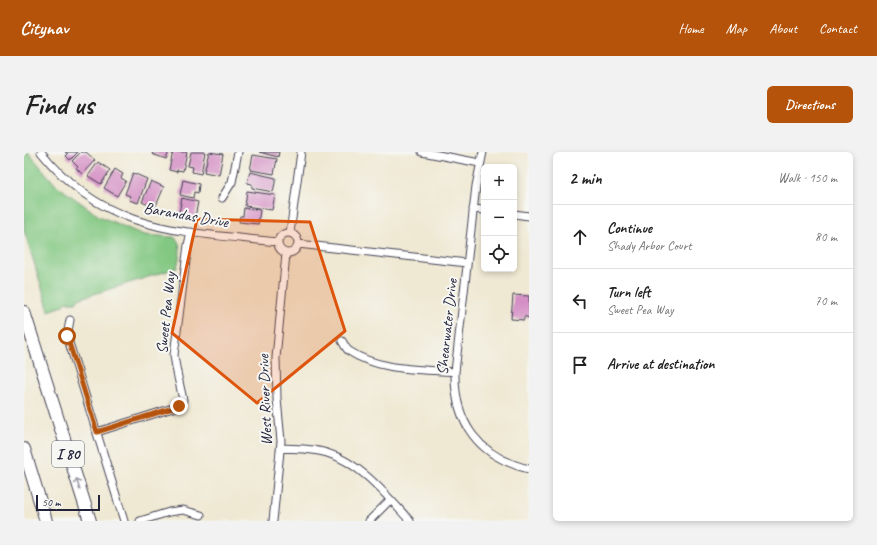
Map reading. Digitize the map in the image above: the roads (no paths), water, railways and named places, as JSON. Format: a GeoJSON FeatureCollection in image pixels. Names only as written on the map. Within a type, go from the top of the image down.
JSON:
{"type":"FeatureCollection","features":[{"type":"Feature","properties":{"kind":"highway","name":"I 80"},"geometry":{"type":"LineString","coordinates":[[24,312],[90,521]]}},
{"type":"Feature","properties":{"kind":"highway","name":"I 80"},"geometry":{"type":"LineString","coordinates":[[24,449],[46,521]]}},
{"type":"Feature","properties":{"kind":"street","name":"Barandas Drive"},"geometry":{"type":"LineString","coordinates":[[41,152],[51,165],[68,182],[84,194],[113,212],[144,224],[191,232],[278,242]]}},
{"type":"Feature","properties":{"kind":"street"},"geometry":{"type":"LineString","coordinates":[[222,198],[232,182],[238,152]]}},
{"type":"Feature","properties":{"kind":"street"},"geometry":{"type":"LineString","coordinates":[[290,233],[301,152]]}},
{"type":"Feature","properties":{"kind":"street"},"geometry":{"type":"LineString","coordinates":[[422,152],[480,163]]}},
{"type":"Feature","properties":{"kind":"street","name":"Shearwater Drive"},"geometry":{"type":"LineString","coordinates":[[482,152],[473,209],[455,372],[457,403],[468,428],[479,442],[491,452],[513,464],[529,469]]}},
{"type":"Feature","properties":{"kind":"street"},"geometry":{"type":"LineString","coordinates":[[473,209],[481,210]]}},
{"type":"Feature","properties":{"kind":"street"},"geometry":{"type":"LineString","coordinates":[[517,214],[529,216]]}},
{"type":"Feature","properties":{"kind":"street","name":"Sweet Pea Way"},"geometry":{"type":"LineString","coordinates":[[97,432],[179,406],[183,400],[176,373],[174,355],[191,232]]}},
{"type":"Feature","properties":{"kind":"street"},"geometry":{"type":"LineString","coordinates":[[290,233],[297,238],[298,244],[294,252],[286,254],[279,248],[278,242],[282,235],[290,233]]}},
{"type":"Feature","properties":{"kind":"street"},"geometry":{"type":"LineString","coordinates":[[298,244],[467,263]]}},
{"type":"Feature","properties":{"kind":"street","name":"West River Drive"},"geometry":{"type":"LineString","coordinates":[[273,521],[281,448],[276,380],[276,358],[286,254]]}},
{"type":"Feature","properties":{"kind":"street"},"geometry":{"type":"LineString","coordinates":[[70,320],[67,336],[124,521]]}},
{"type":"Feature","properties":{"kind":"street"},"geometry":{"type":"LineString","coordinates":[[342,341],[348,350],[379,363],[392,366],[455,372]]}},
{"type":"Feature","properties":{"kind":"street"},"geometry":{"type":"LineString","coordinates":[[281,448],[311,449],[338,457],[351,464],[363,472],[410,521]]}},
{"type":"Feature","properties":{"kind":"street"},"geometry":{"type":"LineString","coordinates":[[369,521],[390,500]]}},
{"type":"Feature","properties":{"kind":"street"},"geometry":{"type":"LineString","coordinates":[[140,521],[169,512],[183,510],[201,516]]}}]}
